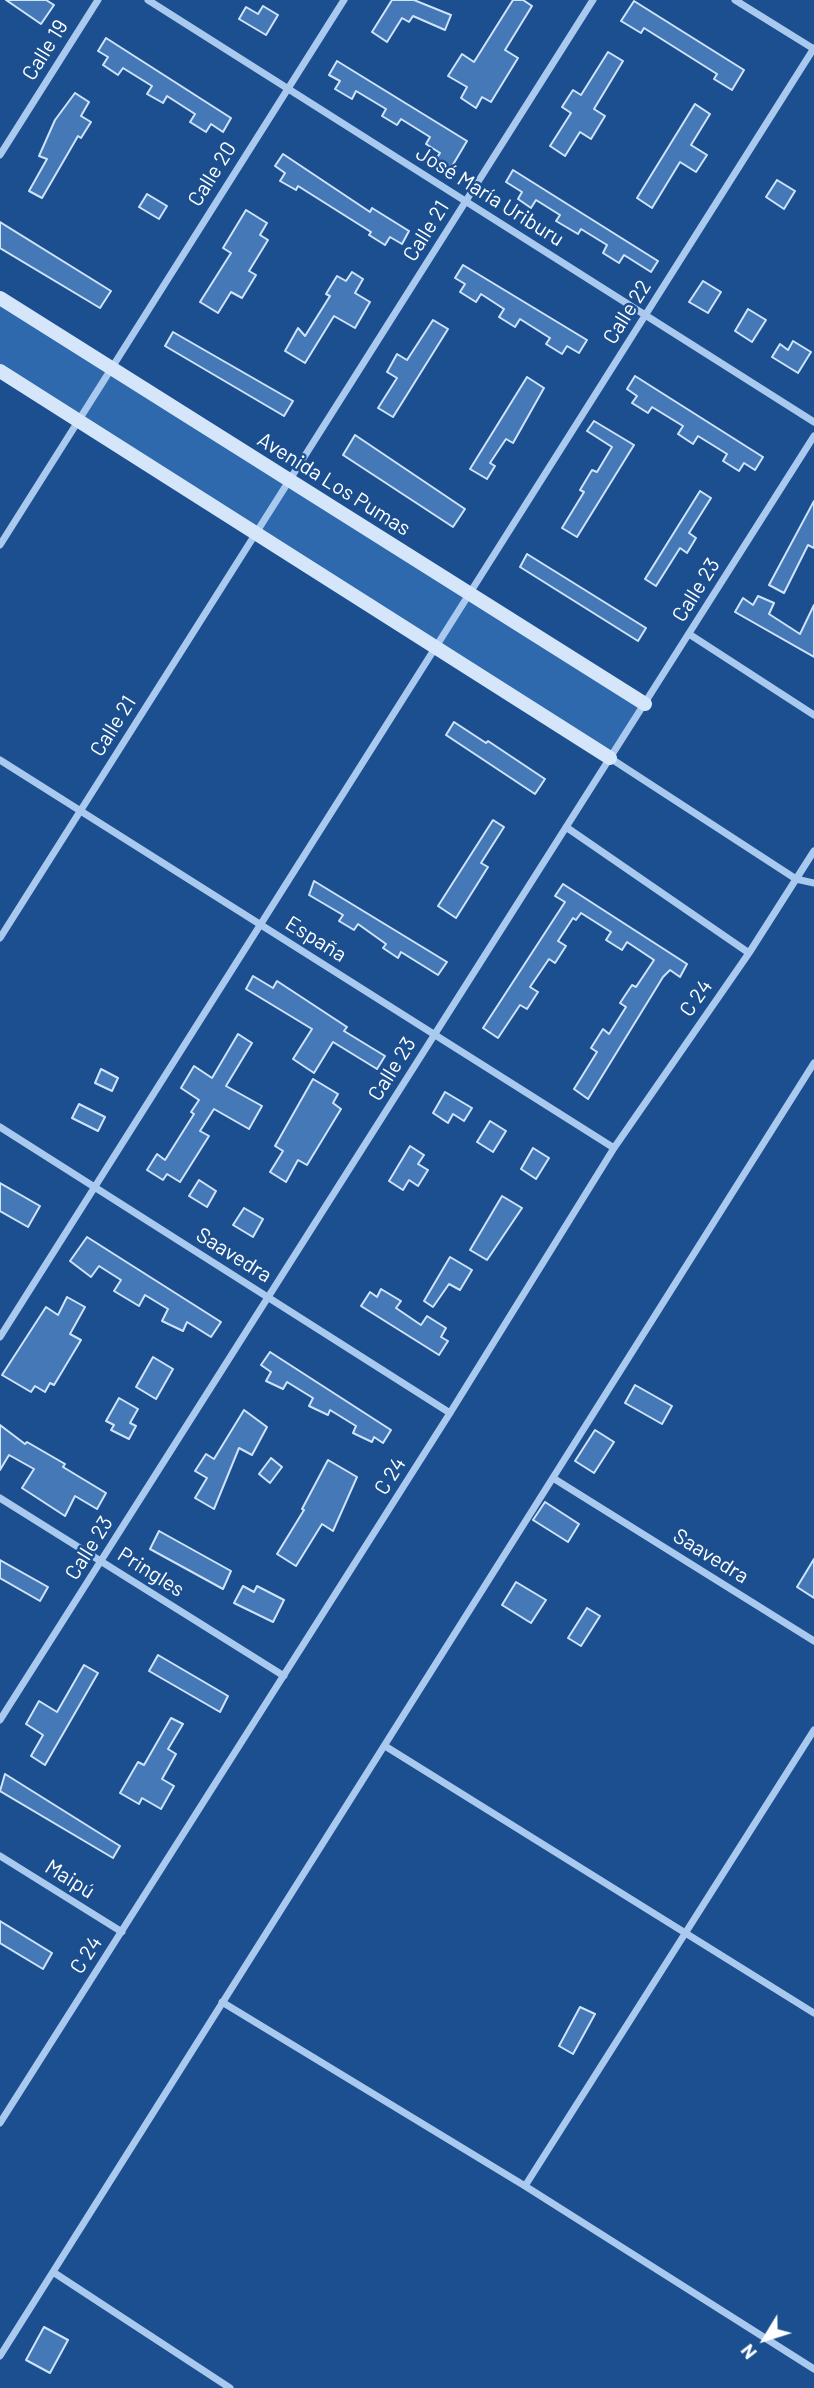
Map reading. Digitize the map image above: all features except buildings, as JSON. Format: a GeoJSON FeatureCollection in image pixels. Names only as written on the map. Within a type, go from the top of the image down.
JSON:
{"type":"FeatureCollection","features":[{"type":"Feature","properties":{"kind":"main road","name":"Avenida Los Pumas"},"geometry":{"type":"LineString","coordinates":[[0,298],[645,704]]}},
{"type":"Feature","properties":{"kind":"main road"},"geometry":{"type":"LineString","coordinates":[[0,371],[610,758]]}},
{"type":"Feature","properties":{"kind":"street","name":"Calle 19"},"geometry":{"type":"LineString","coordinates":[[0,155],[98,0]]}},
{"type":"Feature","properties":{"kind":"street","name":"José María Uriburu"},"geometry":{"type":"LineString","coordinates":[[148,0],[814,422]]}},
{"type":"Feature","properties":{"kind":"street","name":"Calle 20"},"geometry":{"type":"LineString","coordinates":[[78,421],[344,0]]}},
{"type":"Feature","properties":{"kind":"street","name":"Calle 21"},"geometry":{"type":"LineString","coordinates":[[0,938],[593,0]]}},
{"type":"Feature","properties":{"kind":"street"},"geometry":{"type":"LineString","coordinates":[[734,0],[814,49]]}},
{"type":"Feature","properties":{"kind":"street","name":"Calle 22"},"geometry":{"type":"LineString","coordinates":[[0,1337],[814,49]]}},
{"type":"Feature","properties":{"kind":"street"},"geometry":{"type":"LineString","coordinates":[[0,545],[78,421]]}},
{"type":"Feature","properties":{"kind":"street","name":"Calle 23"},"geometry":{"type":"LineString","coordinates":[[0,1720],[814,436]]}},
{"type":"Feature","properties":{"kind":"street"},"geometry":{"type":"LineString","coordinates":[[689,634],[814,715]]}},
{"type":"Feature","properties":{"kind":"street"},"geometry":{"type":"LineString","coordinates":[[610,758],[796,879],[814,883]]}},
{"type":"Feature","properties":{"kind":"street","name":"España"},"geometry":{"type":"LineString","coordinates":[[0,760],[614,1148]]}},
{"type":"Feature","properties":{"kind":"street"},"geometry":{"type":"LineString","coordinates":[[566,827],[749,953]]}},
{"type":"Feature","properties":{"kind":"street","name":"C 24"},"geometry":{"type":"LineString","coordinates":[[0,2123],[450,1413],[614,1148],[749,953],[814,851]]}},
{"type":"Feature","properties":{"kind":"street"},"geometry":{"type":"LineString","coordinates":[[0,2356],[814,1063]]}},
{"type":"Feature","properties":{"kind":"street","name":"Saavedra"},"geometry":{"type":"LineString","coordinates":[[0,1127],[450,1413]]}},
{"type":"Feature","properties":{"kind":"street","name":"Saavedra"},"geometry":{"type":"LineString","coordinates":[[553,1478],[814,1641]]}},
{"type":"Feature","properties":{"kind":"street","name":"Pringles"},"geometry":{"type":"LineString","coordinates":[[0,1498],[284,1675]]}},
{"type":"Feature","properties":{"kind":"street"},"geometry":{"type":"LineString","coordinates":[[525,2186],[814,1730]]}},
{"type":"Feature","properties":{"kind":"street"},"geometry":{"type":"LineString","coordinates":[[386,1746],[814,2013]]}},
{"type":"Feature","properties":{"kind":"street","name":"Maipú"},"geometry":{"type":"LineString","coordinates":[[0,1856],[122,1932]]}},
{"type":"Feature","properties":{"kind":"street"},"geometry":{"type":"LineString","coordinates":[[222,2002],[525,2186],[814,2369]]}},
{"type":"Feature","properties":{"kind":"street"},"geometry":{"type":"LineString","coordinates":[[53,2272],[230,2388]]}},
{"type":"Feature","properties":{"kind":"shaded area"},"geometry":{"type":"Polygon","coordinates":[[[0,298],[644,704],[610,757],[0,369],[0,298]]]}}]}
